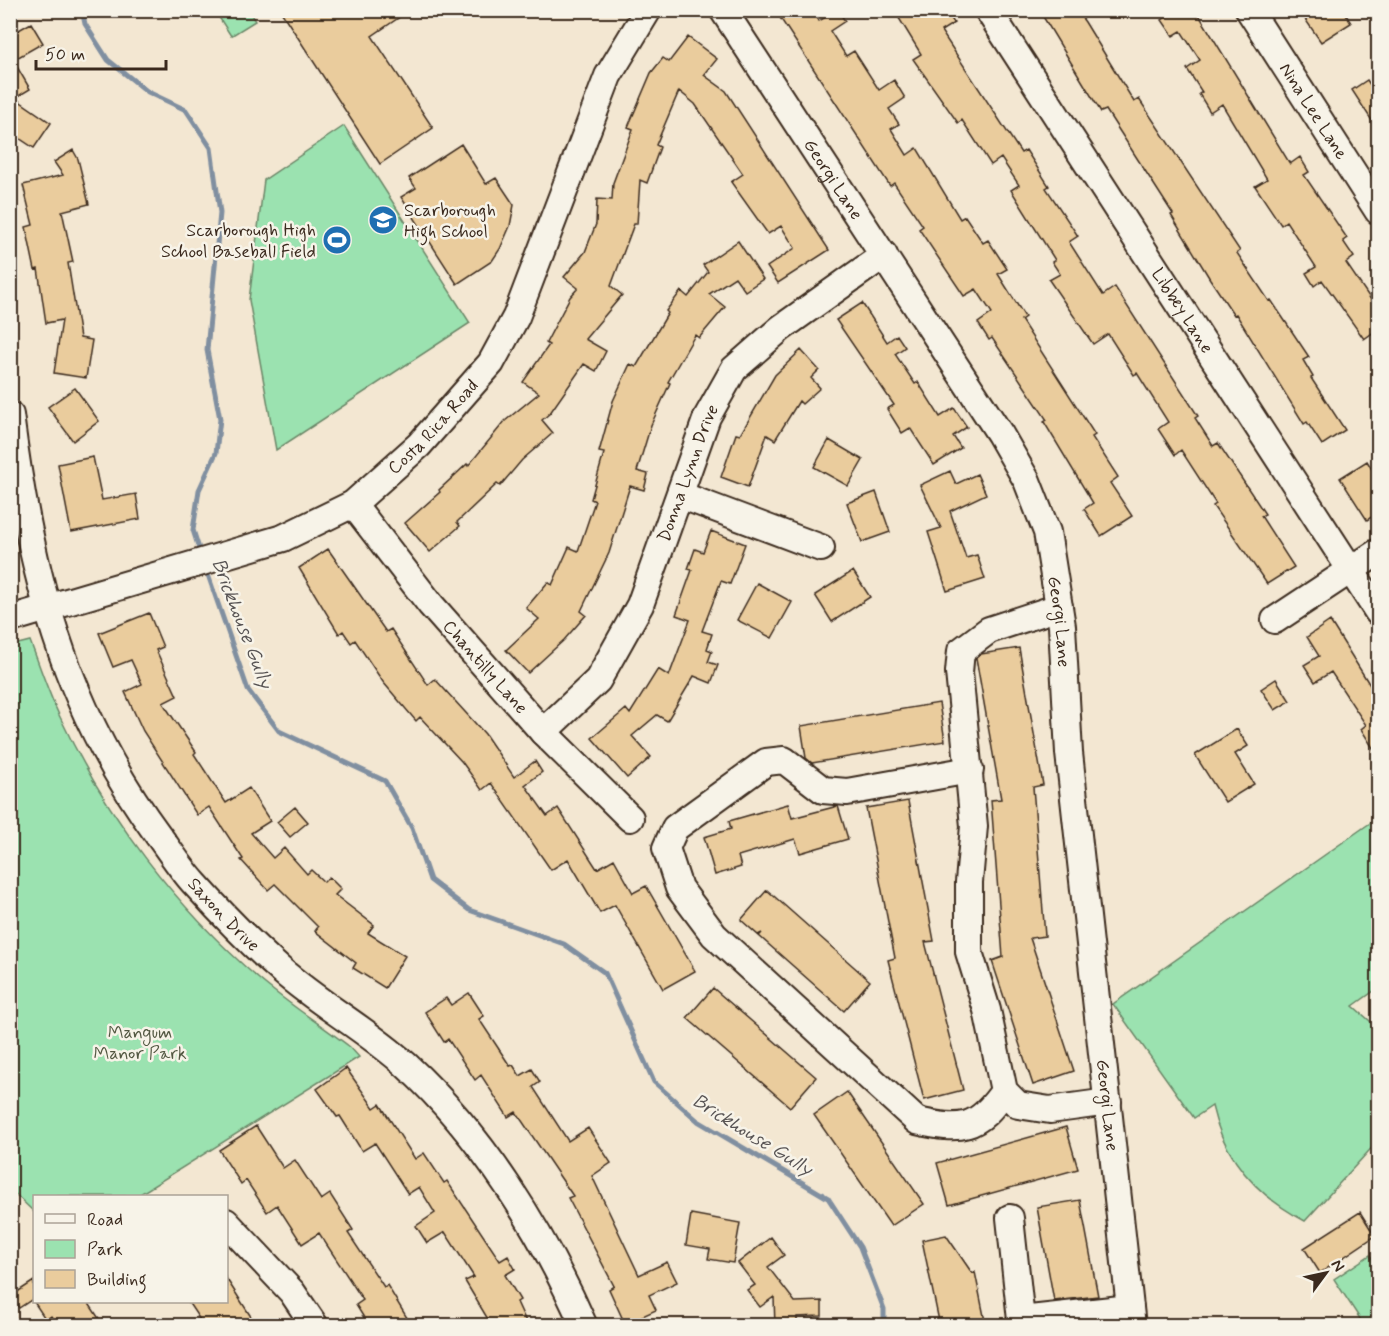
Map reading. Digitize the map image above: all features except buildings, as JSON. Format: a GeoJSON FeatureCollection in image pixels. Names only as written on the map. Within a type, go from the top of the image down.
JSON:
{"type":"FeatureCollection","features":[{"type":"Feature","properties":{"kind":"street","name":"Costa Rica Road"},"geometry":{"type":"LineString","coordinates":[[10,619],[283,538],[353,504],[419,445],[491,363],[516,317],[608,76],[648,10]]}},
{"type":"Feature","properties":{"kind":"street","name":"Georgi Lane"},"geometry":{"type":"LineString","coordinates":[[723,10],[1000,434],[1027,482],[1047,532],[1059,607],[1069,753],[1131,1317]]}},
{"type":"Feature","properties":{"kind":"street","name":"Libbey Lane"},"geometry":{"type":"LineString","coordinates":[[988,10],[1378,612]]}},
{"type":"Feature","properties":{"kind":"street","name":"Nina Lee Lane"},"geometry":{"type":"LineString","coordinates":[[1249,10],[1378,211]]}},
{"type":"Feature","properties":{"kind":"street","name":"Donna Lynn Drive"},"geometry":{"type":"LineString","coordinates":[[543,732],[598,680],[640,605],[707,417],[734,369],[781,328],[884,255]]}},
{"type":"Feature","properties":{"kind":"street","name":"Saxon Drive"},"geometry":{"type":"LineString","coordinates":[[10,415],[27,529],[46,608],[90,725],[131,798],[193,882],[283,972],[349,1018],[407,1066],[471,1136],[543,1241],[584,1326]]}},
{"type":"Feature","properties":{"kind":"street"},"geometry":{"type":"LineString","coordinates":[[680,495],[821,548]]}},
{"type":"Feature","properties":{"kind":"street","name":"Chantilly Lane"},"geometry":{"type":"LineString","coordinates":[[353,504],[431,604],[543,732],[630,818]]}},
{"type":"Feature","properties":{"kind":"street"},"geometry":{"type":"LineString","coordinates":[[1275,620],[1378,552]]}},
{"type":"Feature","properties":{"kind":"street"},"geometry":{"type":"LineString","coordinates":[[1011,1098],[969,952],[969,882],[974,826],[959,672],[961,651],[989,630],[1059,607]]}},
{"type":"Feature","properties":{"kind":"street"},"geometry":{"type":"LineString","coordinates":[[970,770],[847,792],[823,790],[784,760],[766,762],[675,828],[666,848],[679,888],[714,935],[917,1121],[954,1128],[978,1121],[1011,1098],[1050,1110],[1108,1102]]}},
{"type":"Feature","properties":{"kind":"street"},"geometry":{"type":"LineString","coordinates":[[1010,1218],[1021,1323],[1131,1317]]}},
{"type":"Feature","properties":{"kind":"street"},"geometry":{"type":"LineString","coordinates":[[228,1224],[292,1292],[315,1326]]}},
{"type":"Feature","properties":{"kind":"green space"},"geometry":{"type":"Polygon","coordinates":[[[215,11],[249,11],[255,21],[231,36],[215,11]]]}},
{"type":"Feature","properties":{"kind":"green space","name":"Scarborough High School Baseball Field"},"geometry":{"type":"Polygon","coordinates":[[[344,126],[470,323],[276,450],[249,300],[264,180],[344,126]]]}},
{"type":"Feature","properties":{"kind":"green space","name":"Mangum Manor Park"},"geometry":{"type":"Polygon","coordinates":[[[30,641],[56,708],[78,754],[121,824],[172,891],[199,922],[259,979],[350,1047],[359,1057],[139,1195],[33,1195],[33,1211],[10,1189],[10,646],[30,641]]]}},
{"type":"Feature","properties":{"kind":"green space"},"geometry":{"type":"Polygon","coordinates":[[[1373,821],[1378,829],[1378,988],[1353,1006],[1378,1028],[1378,1141],[1305,1221],[1272,1200],[1245,1174],[1225,1143],[1212,1106],[1194,1118],[1113,1004],[1373,821]]]}},
{"type":"Feature","properties":{"kind":"green space"},"geometry":{"type":"Polygon","coordinates":[[[1370,1255],[1378,1268],[1378,1322],[1373,1325],[1364,1325],[1334,1279],[1370,1255]]]}},
{"type":"Feature","properties":{"kind":"waterway","name":"Brickhouse Gully"},"geometry":{"type":"LineString","coordinates":[[82,10],[85,24],[108,60],[148,92],[186,110],[211,148],[220,213],[207,350],[220,419],[216,453],[199,490],[193,530],[201,555]]}},
{"type":"Feature","properties":{"kind":"waterway","name":"Brickhouse Gully"},"geometry":{"type":"LineString","coordinates":[[206,569],[248,690],[279,731],[385,781],[412,828],[430,880],[469,910],[564,944],[605,973],[654,1082],[698,1121],[828,1198],[860,1247],[884,1309],[884,1326]]}},
{"type":"Feature","properties":{"kind":"place","name":"Scarborough High School"},"geometry":{"type":"Point","coordinates":[383,220]}},
{"type":"Feature","properties":{"kind":"place","name":"Scarborough High School Baseball Field"},"geometry":{"type":"Point","coordinates":[337,240]}}]}
